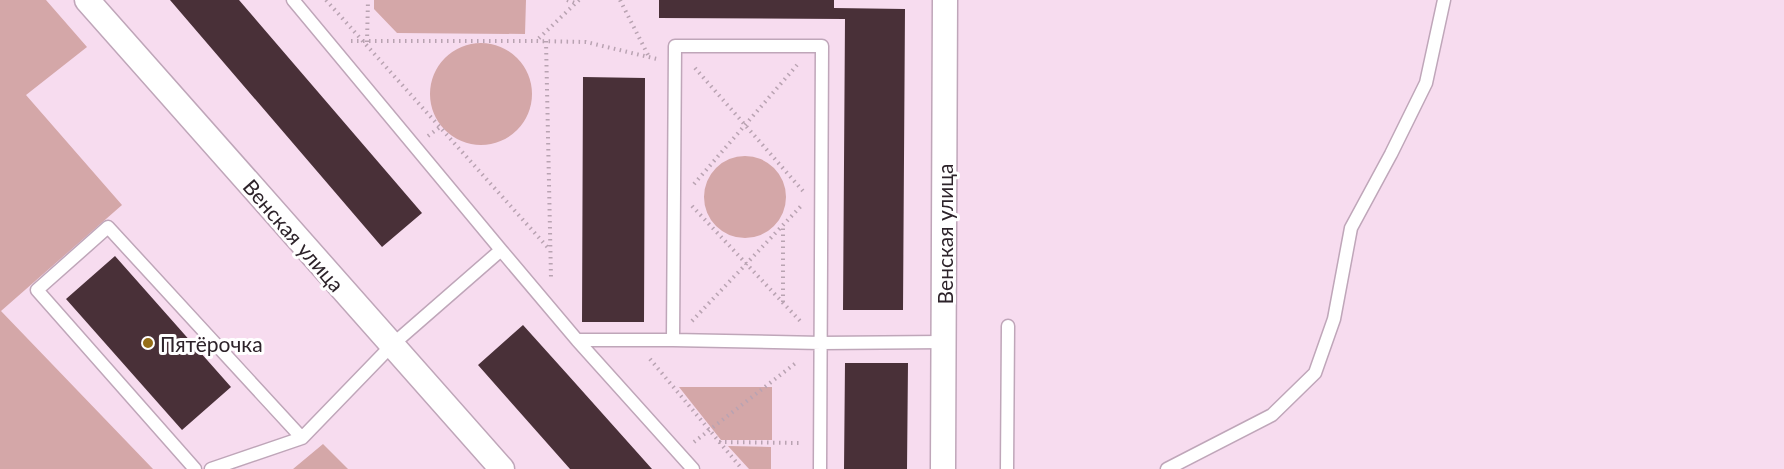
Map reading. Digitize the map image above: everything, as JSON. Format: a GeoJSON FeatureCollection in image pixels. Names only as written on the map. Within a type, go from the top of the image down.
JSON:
{"type":"FeatureCollection","features":[{"type":"Feature","properties":{"kind":"street","name":"Венская улица"},"geometry":{"type":"LineString","coordinates":[[87,0],[502,469]]}},
{"type":"Feature","properties":{"kind":"street","name":"Венская улица"},"geometry":{"type":"LineString","coordinates":[[943,469],[945,0]]}},
{"type":"Feature","properties":{"kind":"lane"},"geometry":{"type":"LineString","coordinates":[[293,0],[551,309],[693,469]]}},
{"type":"Feature","properties":{"kind":"lane"},"geometry":{"type":"LineString","coordinates":[[1167,469],[1272,416],[1315,373],[1334,319],[1351,228],[1426,83],[1444,0]]}},
{"type":"Feature","properties":{"kind":"lane"},"geometry":{"type":"LineString","coordinates":[[674,340],[675,45],[822,46],[820,469]]}},
{"type":"Feature","properties":{"kind":"lane"},"geometry":{"type":"LineString","coordinates":[[195,469],[37,290],[108,227],[302,438]]}},
{"type":"Feature","properties":{"kind":"lane"},"geometry":{"type":"LineString","coordinates":[[211,469],[302,438],[392,345],[501,250]]}},
{"type":"Feature","properties":{"kind":"lane"},"geometry":{"type":"LineString","coordinates":[[1007,469],[1008,326]]}},
{"type":"Feature","properties":{"kind":"lane"},"geometry":{"type":"LineString","coordinates":[[577,339],[821,343],[944,342]]}},
{"type":"Feature","properties":{"kind":"path"},"geometry":{"type":"LineString","coordinates":[[326,0],[550,250]]}},
{"type":"Feature","properties":{"kind":"path"},"geometry":{"type":"LineString","coordinates":[[366,43],[368,0]]}},
{"type":"Feature","properties":{"kind":"path"},"geometry":{"type":"LineString","coordinates":[[567,0],[577,2]]}},
{"type":"Feature","properties":{"kind":"path"},"geometry":{"type":"LineString","coordinates":[[620,0],[650,57]]}},
{"type":"Feature","properties":{"kind":"path"},"geometry":{"type":"LineString","coordinates":[[536,41],[577,2]]}},
{"type":"Feature","properties":{"kind":"path"},"geometry":{"type":"LineString","coordinates":[[324,37],[366,43],[586,42],[675,64]]}},
{"type":"Feature","properties":{"kind":"path"},"geometry":{"type":"LineString","coordinates":[[546,42],[551,309]]}},
{"type":"Feature","properties":{"kind":"path"},"geometry":{"type":"LineString","coordinates":[[674,340],[809,198],[675,45]]}},
{"type":"Feature","properties":{"kind":"path"},"geometry":{"type":"LineString","coordinates":[[684,197],[813,46]]}},
{"type":"Feature","properties":{"kind":"path"},"geometry":{"type":"LineString","coordinates":[[674,187],[821,343],[679,453]]}},
{"type":"Feature","properties":{"kind":"path"},"geometry":{"type":"LineString","coordinates":[[783,226],[783,302]]}},
{"type":"Feature","properties":{"kind":"path"},"geometry":{"type":"LineString","coordinates":[[634,340],[742,469]]}},
{"type":"Feature","properties":{"kind":"path"},"geometry":{"type":"LineString","coordinates":[[719,442],[820,444]]}},
{"type":"Feature","properties":{"kind":"shaded area"},"geometry":{"type":"Polygon","coordinates":[[[0,0],[46,0],[87,47],[26,95],[122,205],[1,311],[153,469],[0,469],[0,0]]]}},
{"type":"Feature","properties":{"kind":"shaded area"},"geometry":{"type":"Polygon","coordinates":[[[374,0],[526,0],[525,34],[397,33],[374,9],[374,0]]]}},
{"type":"Feature","properties":{"kind":"shaded area"},"geometry":{"type":"Polygon","coordinates":[[[481,43],[501,46],[510,51],[524,65],[529,74],[532,94],[529,114],[524,123],[510,137],[501,142],[481,145],[461,142],[452,137],[438,123],[433,114],[430,94],[433,74],[438,65],[452,51],[461,46],[481,43]]]}},
{"type":"Feature","properties":{"kind":"shaded area"},"geometry":{"type":"Polygon","coordinates":[[[745,156],[761,159],[774,168],[783,181],[786,197],[783,213],[774,226],[761,235],[745,238],[729,235],[716,226],[707,213],[704,197],[707,181],[716,168],[729,159],[745,156]]]}},
{"type":"Feature","properties":{"kind":"shaded area"},"geometry":{"type":"Polygon","coordinates":[[[679,387],[772,387],[772,440],[721,440],[679,387]]]}},
{"type":"Feature","properties":{"kind":"shaded area"},"geometry":{"type":"Polygon","coordinates":[[[323,444],[348,469],[293,469],[323,444]]]}},
{"type":"Feature","properties":{"kind":"shaded area"},"geometry":{"type":"Polygon","coordinates":[[[728,446],[771,447],[771,469],[749,469],[728,446]]]}},
{"type":"Feature","properties":{"kind":"building"},"geometry":{"type":"Polygon","coordinates":[[[170,0],[239,0],[422,213],[382,247],[170,0]]]}},
{"type":"Feature","properties":{"kind":"building"},"geometry":{"type":"Polygon","coordinates":[[[659,0],[834,0],[834,8],[905,9],[903,310],[843,310],[845,19],[659,18],[659,0]]]}},
{"type":"Feature","properties":{"kind":"building"},"geometry":{"type":"Polygon","coordinates":[[[583,77],[645,78],[644,322],[582,322],[583,77]]]}},
{"type":"Feature","properties":{"kind":"building","name":"Пятёрочка"},"geometry":{"type":"Polygon","coordinates":[[[115,256],[231,387],[182,430],[66,299],[115,256]]]}},
{"type":"Feature","properties":{"kind":"building"},"geometry":{"type":"Polygon","coordinates":[[[523,325],[652,469],[570,469],[478,365],[523,325]]]}},
{"type":"Feature","properties":{"kind":"building"},"geometry":{"type":"Polygon","coordinates":[[[845,363],[908,363],[907,469],[844,469],[845,363]]]}},
{"type":"Feature","properties":{"kind":"place","name":"Пятёрочка"},"geometry":{"type":"Point","coordinates":[148,343]}}]}
